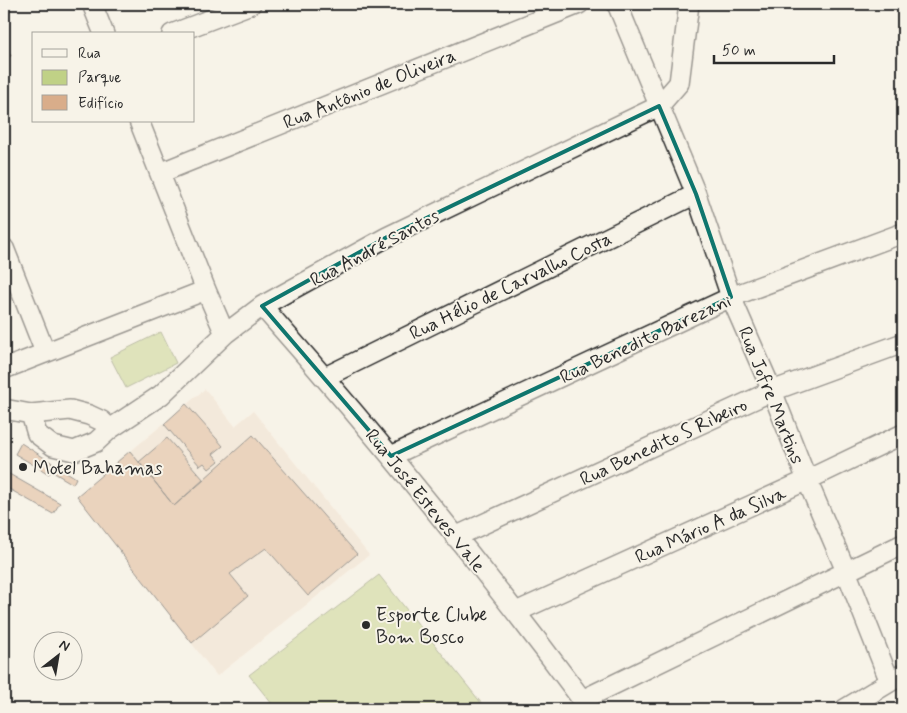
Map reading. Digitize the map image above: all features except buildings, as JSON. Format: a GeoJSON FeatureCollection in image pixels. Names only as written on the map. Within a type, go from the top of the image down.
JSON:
{"type":"FeatureCollection","features":[{"type":"Feature","properties":{"kind":"street"},"geometry":{"type":"LineString","coordinates":[[92,4],[103,32]]}},
{"type":"Feature","properties":{"kind":"street"},"geometry":{"type":"LineString","coordinates":[[177,32],[251,4]]}},
{"type":"Feature","properties":{"kind":"street","name":"Rua Antônio de Oliveira"},"geometry":{"type":"LineString","coordinates":[[160,172],[579,4]]}},
{"type":"Feature","properties":{"kind":"street"},"geometry":{"type":"LineString","coordinates":[[617,4],[659,106],[680,83],[688,4]]}},
{"type":"Feature","properties":{"kind":"street","name":"Rua Jofre Martins"},"geometry":{"type":"LineString","coordinates":[[659,106],[696,194],[731,297],[772,391],[807,480],[846,571],[897,678]]}},
{"type":"Feature","properties":{"kind":"street","name":"Rua André Santos"},"geometry":{"type":"LineString","coordinates":[[31,414],[37,434],[53,446],[74,451],[96,442],[110,429],[161,395],[225,334],[262,306],[387,237],[659,106]]}},
{"type":"Feature","properties":{"kind":"street"},"geometry":{"type":"LineString","coordinates":[[139,122],[225,334]]}},
{"type":"Feature","properties":{"kind":"street","name":"Rua Hélio de Carvalho Costa"},"geometry":{"type":"LineString","coordinates":[[325,377],[696,194]]}},
{"type":"Feature","properties":{"kind":"street","name":"Rua Benedito Barezani"},"geometry":{"type":"LineString","coordinates":[[391,456],[731,297],[903,233]]}},
{"type":"Feature","properties":{"kind":"street"},"geometry":{"type":"LineString","coordinates":[[4,248],[45,352]]}},
{"type":"Feature","properties":{"kind":"street"},"geometry":{"type":"LineString","coordinates":[[4,368],[206,290]]}},
{"type":"Feature","properties":{"kind":"street","name":"Rua José Esteves Vale"},"geometry":{"type":"LineString","coordinates":[[262,306],[391,456],[516,612],[585,705]]}},
{"type":"Feature","properties":{"kind":"street","name":"Rua Benedito S Ribeiro"},"geometry":{"type":"LineString","coordinates":[[455,537],[772,391],[903,343]]}},
{"type":"Feature","properties":{"kind":"street"},"geometry":{"type":"LineString","coordinates":[[4,409],[31,414],[70,410],[102,421],[110,429]]}},
{"type":"Feature","properties":{"kind":"street","name":"Rua Mário A da Silva"},"geometry":{"type":"LineString","coordinates":[[516,612],[807,480],[903,434]]}},
{"type":"Feature","properties":{"kind":"street"},"geometry":{"type":"LineString","coordinates":[[585,705],[846,571],[903,544]]}},
{"type":"Feature","properties":{"kind":"street"},"geometry":{"type":"LineString","coordinates":[[844,709],[897,678]]}},
{"type":"Feature","properties":{"kind":"highlighted area"},"geometry":{"type":"Polygon","coordinates":[[[659,106],[696,194],[731,297],[391,456],[262,306],[387,237],[659,106]]]}},
{"type":"Feature","properties":{"kind":"shaded area"},"geometry":{"type":"Polygon","coordinates":[[[205,389],[235,426],[253,411],[369,555],[217,676],[77,496],[205,389]]]}},
{"type":"Feature","properties":{"kind":"green space"},"geometry":{"type":"Polygon","coordinates":[[[161,332],[176,363],[126,388],[110,357],[161,332]]]}},
{"type":"Feature","properties":{"kind":"green space","name":"Esporte Clube Bom Bosco"},"geometry":{"type":"Polygon","coordinates":[[[379,575],[486,709],[276,709],[249,675],[379,575]]]}},
{"type":"Feature","properties":{"kind":"place","name":"Motel Bahamas"},"geometry":{"type":"Point","coordinates":[23,467]}},
{"type":"Feature","properties":{"kind":"place","name":"Esporte Clube Bom Bosco"},"geometry":{"type":"Point","coordinates":[366,625]}}]}
